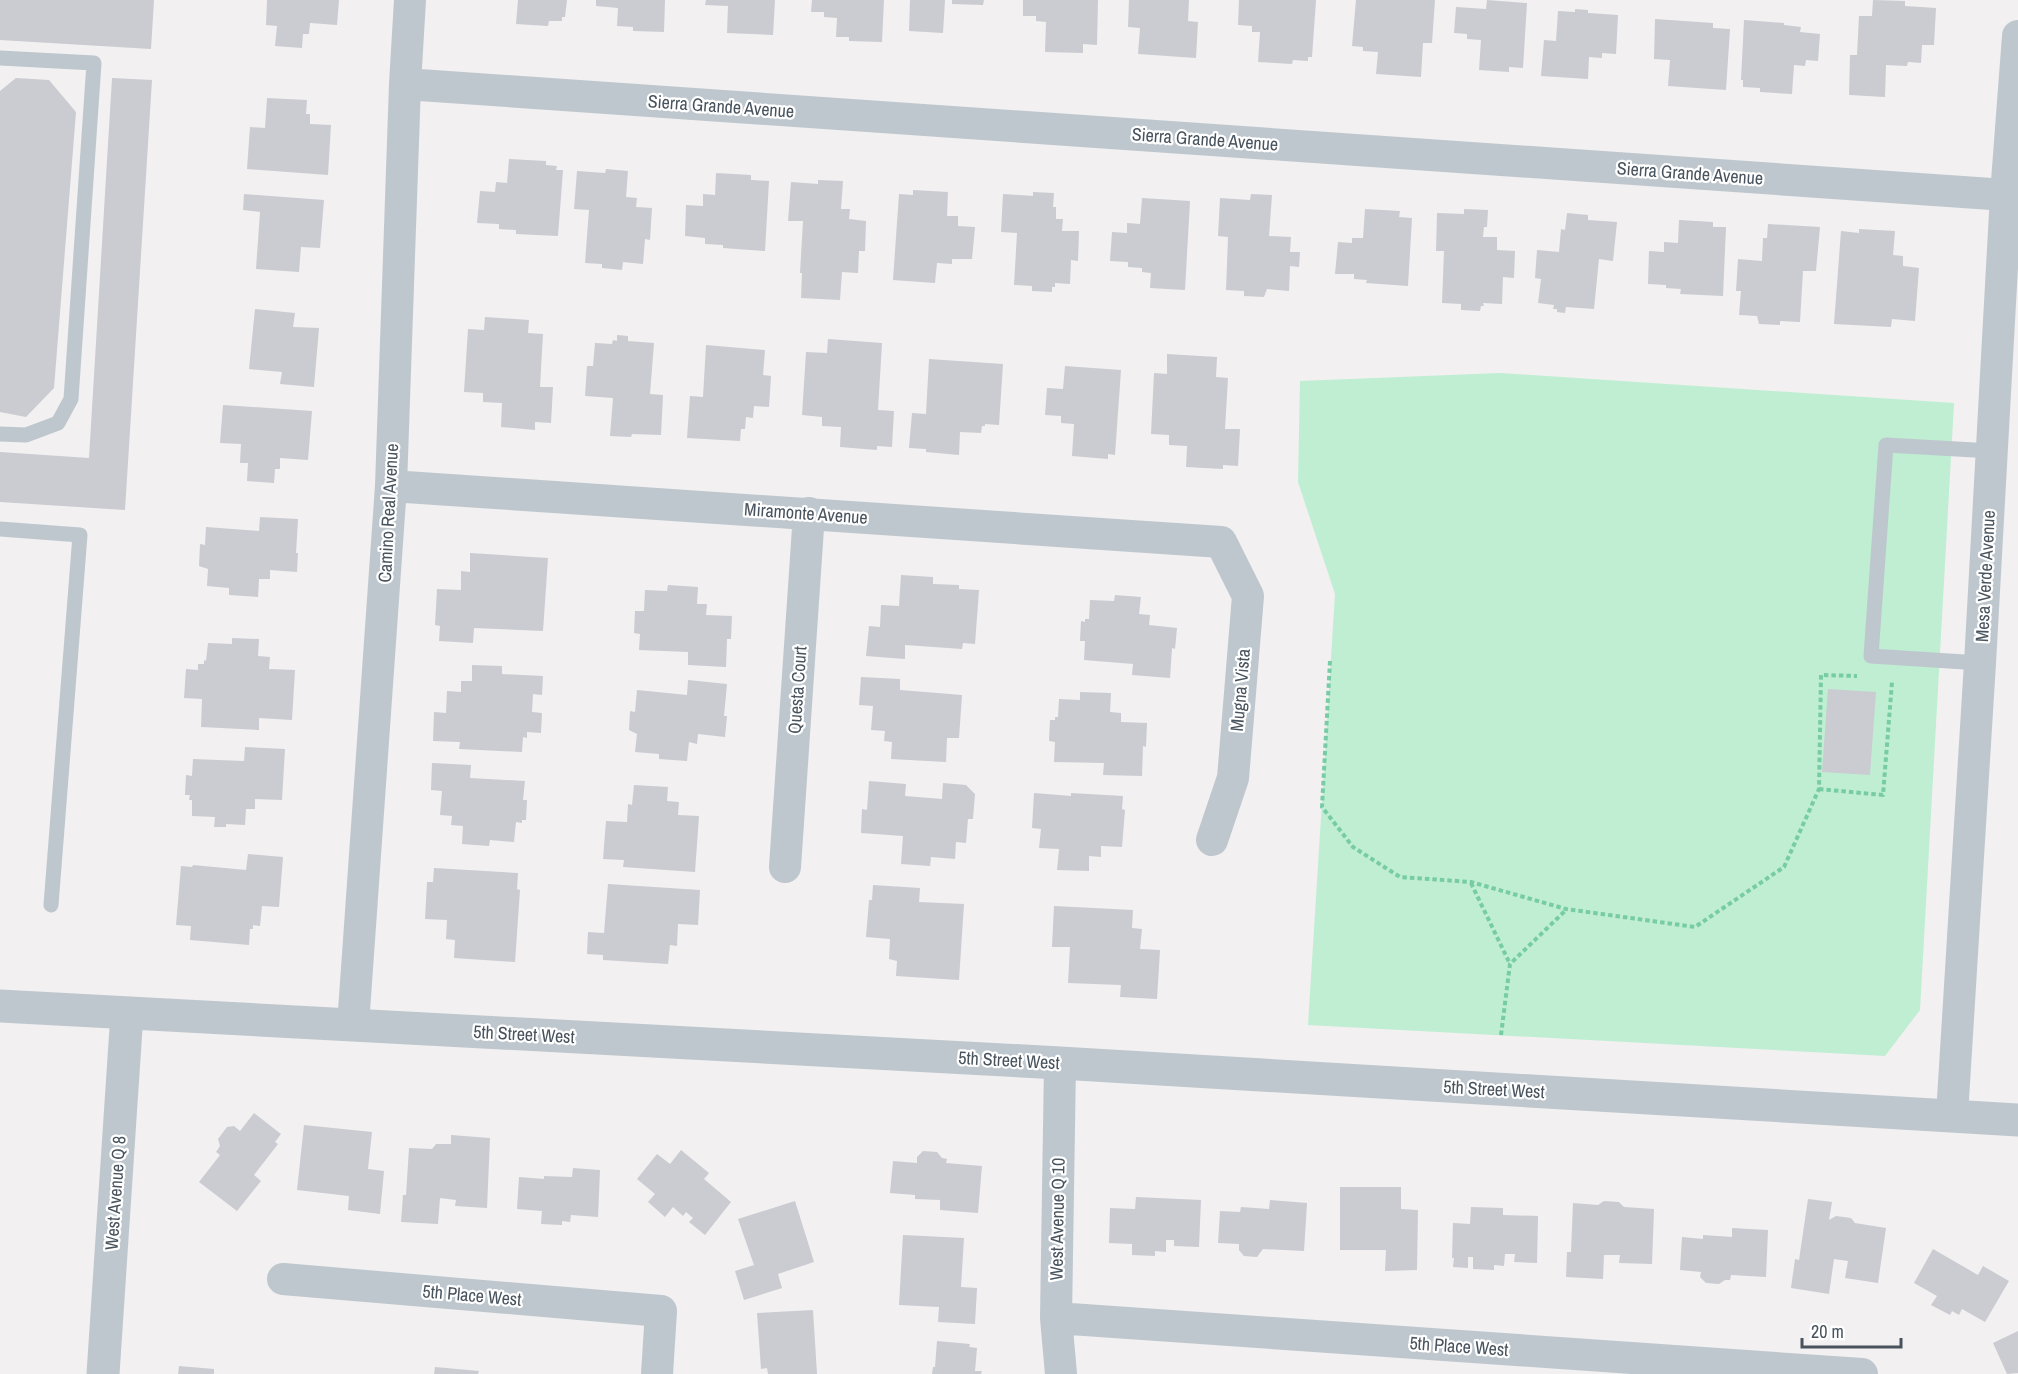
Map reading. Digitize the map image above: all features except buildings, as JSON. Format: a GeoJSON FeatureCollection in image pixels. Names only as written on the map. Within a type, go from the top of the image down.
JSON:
{"type":"FeatureCollection","features":[{"type":"Feature","properties":{"kind":"street","name":"Camino Real Avenue"},"geometry":{"type":"LineString","coordinates":[[353,1025],[391,486],[410,0]]}},
{"type":"Feature","properties":{"kind":"street","name":"Mesa Verde Avenue"},"geometry":{"type":"LineString","coordinates":[[1952,1115],[2006,195],[2018,36]]}},
{"type":"Feature","properties":{"kind":"street","name":"Sierra Grande Avenue"},"geometry":{"type":"LineString","coordinates":[[405,84],[2006,195]]}},
{"type":"Feature","properties":{"kind":"street","name":"Miramonte Avenue"},"geometry":{"type":"LineString","coordinates":[[391,486],[1221,542]]}},
{"type":"Feature","properties":{"kind":"street","name":"Questa Court"},"geometry":{"type":"LineString","coordinates":[[785,867],[809,513]]}},
{"type":"Feature","properties":{"kind":"street","name":"Mugna Vista"},"geometry":{"type":"LineString","coordinates":[[1212,840],[1233,778],[1248,596],[1221,542]]}},
{"type":"Feature","properties":{"kind":"street","name":"5th Street West"},"geometry":{"type":"LineString","coordinates":[[0,1006],[1060,1063],[2018,1120]]}},
{"type":"Feature","properties":{"kind":"street","name":"West Avenue Q 8"},"geometry":{"type":"LineString","coordinates":[[103,1374],[127,1012]]}},
{"type":"Feature","properties":{"kind":"street","name":"West Avenue Q 10"},"geometry":{"type":"LineString","coordinates":[[1060,1063],[1056,1318],[1061,1374]]}},
{"type":"Feature","properties":{"kind":"street","name":"5th Place West"},"geometry":{"type":"LineString","coordinates":[[283,1279],[661,1311],[657,1374]]}},
{"type":"Feature","properties":{"kind":"street","name":"5th Place West"},"geometry":{"type":"LineString","coordinates":[[1056,1318],[1862,1374]]}},
{"type":"Feature","properties":{"kind":"lane"},"geometry":{"type":"LineString","coordinates":[[0,58],[94,63],[71,399],[58,423],[26,435],[0,434]]}},
{"type":"Feature","properties":{"kind":"lane"},"geometry":{"type":"LineString","coordinates":[[1980,663],[1871,656],[1886,445],[1992,451]]}},
{"type":"Feature","properties":{"kind":"lane"},"geometry":{"type":"LineString","coordinates":[[0,529],[80,535],[51,905]]}},
{"type":"Feature","properties":{"kind":"path"},"geometry":{"type":"LineString","coordinates":[[1330,661],[1322,807],[1353,847],[1400,877],[1471,882],[1566,909],[1695,927],[1784,867],[1819,789],[1821,675],[1869,676]]}},
{"type":"Feature","properties":{"kind":"path"},"geometry":{"type":"LineString","coordinates":[[1819,789],[1883,795],[1892,677]]}},
{"type":"Feature","properties":{"kind":"path"},"geometry":{"type":"LineString","coordinates":[[1471,882],[1510,963],[1501,1035]]}},
{"type":"Feature","properties":{"kind":"path"},"geometry":{"type":"LineString","coordinates":[[1510,963],[1566,909]]}},
{"type":"Feature","properties":{"kind":"green space"},"geometry":{"type":"Polygon","coordinates":[[[1500,373],[1954,403],[1920,1010],[1885,1056],[1308,1025],[1335,594],[1298,482],[1300,381],[1500,373]]]}}]}
